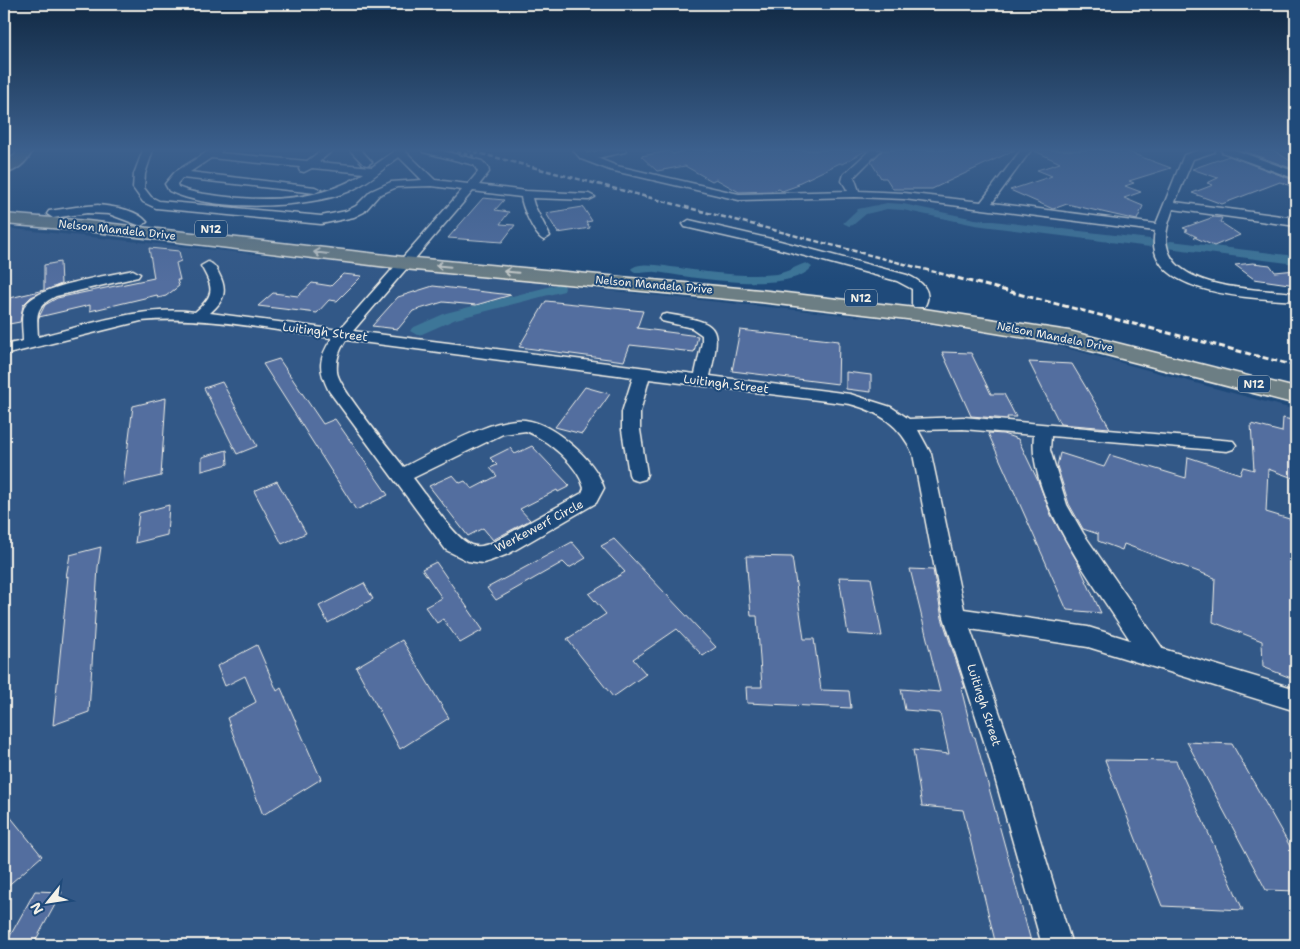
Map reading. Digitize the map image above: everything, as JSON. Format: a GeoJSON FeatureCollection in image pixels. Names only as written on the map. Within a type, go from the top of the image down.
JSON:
{"type":"FeatureCollection","features":[{"type":"Feature","properties":{"kind":"highway","name":"Nelson Mandela Drive"},"geometry":{"type":"LineString","coordinates":[[4,210],[419,247],[919,304],[1002,316],[1096,333],[1296,385]]}},
{"type":"Feature","properties":{"kind":"highway","name":"Nelson Mandela Drive"},"geometry":{"type":"LineString","coordinates":[[4,219],[87,226],[404,263],[639,283],[924,315],[1069,338],[1211,372],[1296,396]]}},
{"type":"Feature","properties":{"kind":"highway"},"geometry":{"type":"LineString","coordinates":[[358,258],[377,268],[386,284]]}},
{"type":"Feature","properties":{"kind":"street"},"geometry":{"type":"LineString","coordinates":[[140,194],[145,200],[172,207],[321,220],[350,214],[360,209],[376,194]]}},
{"type":"Feature","properties":{"kind":"street"},"geometry":{"type":"LineString","coordinates":[[193,194],[247,203],[290,201],[326,194]]}},
{"type":"Feature","properties":{"kind":"street","name":"Werkewerf Circle"},"geometry":{"type":"LineString","coordinates":[[401,476],[498,429],[515,425],[530,426],[545,433],[590,476],[594,488],[590,498],[501,548],[483,555],[468,553],[453,544],[401,476],[337,391],[330,374],[330,353],[342,335],[465,194]]}},
{"type":"Feature","properties":{"kind":"street"},"geometry":{"type":"LineString","coordinates":[[526,194],[528,205],[544,236]]}},
{"type":"Feature","properties":{"kind":"street"},"geometry":{"type":"LineString","coordinates":[[532,194],[589,197]]}},
{"type":"Feature","properties":{"kind":"street"},"geometry":{"type":"LineString","coordinates":[[727,194],[739,197],[844,194]]}},
{"type":"Feature","properties":{"kind":"street"},"geometry":{"type":"LineString","coordinates":[[862,194],[904,196],[985,205],[1162,228]]}},
{"type":"Feature","properties":{"kind":"street"},"geometry":{"type":"LineString","coordinates":[[985,205],[993,194]]}},
{"type":"Feature","properties":{"kind":"street"},"geometry":{"type":"LineString","coordinates":[[1173,194],[1162,228],[1160,244],[1170,266],[1178,274],[1224,288],[1296,297]]}},
{"type":"Feature","properties":{"kind":"street"},"geometry":{"type":"LineString","coordinates":[[1169,205],[1296,222]]}},
{"type":"Feature","properties":{"kind":"street"},"geometry":{"type":"LineString","coordinates":[[689,224],[775,244],[902,278],[912,282],[919,288],[922,294],[919,304]]}},
{"type":"Feature","properties":{"kind":"street"},"geometry":{"type":"LineString","coordinates":[[198,317],[218,297],[219,289],[208,266]]}},
{"type":"Feature","properties":{"kind":"street"},"geometry":{"type":"LineString","coordinates":[[31,343],[31,305],[38,298],[51,293],[133,274]]}},
{"type":"Feature","properties":{"kind":"street","name":"Luitingh Street"},"geometry":{"type":"LineString","coordinates":[[4,350],[141,317],[161,315],[198,317],[850,399],[874,405],[892,414],[906,424],[916,438],[922,454],[955,617],[1002,757],[1056,945]]}},
{"type":"Feature","properties":{"kind":"street"},"geometry":{"type":"LineString","coordinates":[[667,318],[702,326],[709,333],[711,341],[700,381]]}},
{"type":"Feature","properties":{"kind":"street"},"geometry":{"type":"LineString","coordinates":[[1211,372],[1296,402]]}},
{"type":"Feature","properties":{"kind":"street"},"geometry":{"type":"LineString","coordinates":[[638,474],[631,430],[631,412],[642,373]]}},
{"type":"Feature","properties":{"kind":"street"},"geometry":{"type":"LineString","coordinates":[[906,424],[963,423],[1227,444]]}},
{"type":"Feature","properties":{"kind":"street"},"geometry":{"type":"LineString","coordinates":[[1043,430],[1041,450],[1057,505],[1076,539],[1156,659]]}},
{"type":"Feature","properties":{"kind":"street"},"geometry":{"type":"LineString","coordinates":[[955,617],[1088,637],[1296,700]]}},
{"type":"Feature","properties":{"kind":"shaded area"},"geometry":{"type":"Polygon","coordinates":[[[4,228],[914,322],[1044,342],[1296,410],[1296,945],[4,945],[4,228]]]}},
{"type":"Feature","properties":{"kind":"building"},"geometry":{"type":"Polygon","coordinates":[[[1020,194],[1135,194],[1124,198],[1143,206],[1137,220],[1067,204],[1053,209],[1020,194]]]}},
{"type":"Feature","properties":{"kind":"building"},"geometry":{"type":"Polygon","coordinates":[[[1196,194],[1248,194],[1222,204],[1196,194]]]}},
{"type":"Feature","properties":{"kind":"building"},"geometry":{"type":"Polygon","coordinates":[[[483,198],[504,200],[495,210],[509,212],[500,224],[515,225],[502,242],[448,238],[483,198]]]}},
{"type":"Feature","properties":{"kind":"building"},"geometry":{"type":"Polygon","coordinates":[[[583,207],[592,221],[586,222],[590,228],[558,233],[546,213],[583,207]]]}},
{"type":"Feature","properties":{"kind":"building"},"geometry":{"type":"Polygon","coordinates":[[[1214,217],[1222,218],[1220,222],[1240,235],[1214,246],[1194,237],[1197,237],[1183,228],[1214,217]]]}},
{"type":"Feature","properties":{"kind":"building"},"geometry":{"type":"Polygon","coordinates":[[[149,248],[179,251],[181,261],[176,263],[180,280],[177,280],[179,286],[166,296],[158,298],[157,295],[90,311],[90,305],[39,317],[45,305],[57,298],[154,278],[149,248]]]}},
{"type":"Feature","properties":{"kind":"building"},"geometry":{"type":"Polygon","coordinates":[[[60,262],[61,284],[31,297],[23,305],[20,322],[9,324],[10,298],[44,290],[44,265],[60,262]]]}},
{"type":"Feature","properties":{"kind":"building"},"geometry":{"type":"Polygon","coordinates":[[[1253,263],[1270,265],[1275,272],[1296,270],[1296,285],[1254,279],[1235,265],[1253,263]]]}},
{"type":"Feature","properties":{"kind":"building"},"geometry":{"type":"Polygon","coordinates":[[[343,274],[362,276],[337,301],[329,300],[317,313],[258,306],[273,293],[298,296],[312,283],[331,286],[343,274]]]}},
{"type":"Feature","properties":{"kind":"building"},"geometry":{"type":"Polygon","coordinates":[[[433,286],[511,295],[476,305],[443,302],[413,311],[398,329],[372,326],[398,297],[433,286]]]}},
{"type":"Feature","properties":{"kind":"building"},"geometry":{"type":"Polygon","coordinates":[[[546,301],[643,311],[637,328],[698,336],[694,352],[630,345],[624,361],[519,347],[546,301]]]}},
{"type":"Feature","properties":{"kind":"building"},"geometry":{"type":"Polygon","coordinates":[[[740,330],[839,341],[838,384],[732,371],[740,330]]]}},
{"type":"Feature","properties":{"kind":"building"},"geometry":{"type":"Polygon","coordinates":[[[942,352],[971,353],[991,394],[1004,394],[1016,417],[1007,417],[1008,419],[971,416],[942,352]]]}},
{"type":"Feature","properties":{"kind":"building"},"geometry":{"type":"Polygon","coordinates":[[[279,359],[323,424],[335,419],[388,495],[356,510],[263,364],[279,359]]]}},
{"type":"Feature","properties":{"kind":"building"},"geometry":{"type":"Polygon","coordinates":[[[1029,362],[1072,364],[1110,428],[1060,424],[1029,362]]]}},
{"type":"Feature","properties":{"kind":"building"},"geometry":{"type":"Polygon","coordinates":[[[846,372],[871,375],[871,392],[846,389],[846,372]]]}},
{"type":"Feature","properties":{"kind":"building"},"geometry":{"type":"Polygon","coordinates":[[[222,382],[257,446],[237,454],[204,388],[222,382]]]}},
{"type":"Feature","properties":{"kind":"building"},"geometry":{"type":"Polygon","coordinates":[[[585,387],[610,394],[582,434],[555,427],[585,387]]]}},
{"type":"Feature","properties":{"kind":"building"},"geometry":{"type":"Polygon","coordinates":[[[166,398],[161,476],[123,485],[133,406],[166,398]]]}},
{"type":"Feature","properties":{"kind":"building"},"geometry":{"type":"Polygon","coordinates":[[[1283,418],[1296,421],[1296,479],[1268,469],[1266,512],[1296,521],[1296,680],[1263,667],[1262,641],[1213,622],[1215,578],[1124,544],[1122,550],[1098,541],[1098,534],[1083,529],[1069,504],[1057,466],[1060,453],[1104,467],[1110,455],[1186,478],[1188,457],[1240,474],[1243,467],[1254,470],[1251,424],[1282,432],[1283,418]]]}},
{"type":"Feature","properties":{"kind":"building"},"geometry":{"type":"Polygon","coordinates":[[[988,433],[1003,434],[1018,439],[1038,481],[1051,515],[1078,563],[1101,613],[1067,610],[988,433]]]}},
{"type":"Feature","properties":{"kind":"building"},"geometry":{"type":"Polygon","coordinates":[[[532,446],[570,486],[558,492],[557,490],[520,509],[530,520],[493,540],[483,528],[468,536],[429,486],[453,475],[460,483],[465,481],[472,489],[497,476],[490,468],[497,465],[490,458],[510,448],[515,454],[532,446]]]}},
{"type":"Feature","properties":{"kind":"building"},"geometry":{"type":"Polygon","coordinates":[[[227,450],[228,464],[202,471],[202,457],[227,450]]]}},
{"type":"Feature","properties":{"kind":"building"},"geometry":{"type":"Polygon","coordinates":[[[277,481],[306,533],[282,544],[254,491],[277,481]]]}},
{"type":"Feature","properties":{"kind":"building"},"geometry":{"type":"Polygon","coordinates":[[[169,505],[167,535],[135,543],[139,513],[169,505]]]}},
{"type":"Feature","properties":{"kind":"building"},"geometry":{"type":"Polygon","coordinates":[[[614,539],[716,647],[703,656],[677,629],[633,659],[646,674],[613,697],[567,639],[606,614],[589,594],[625,572],[601,546],[614,539]]]}},
{"type":"Feature","properties":{"kind":"building"},"geometry":{"type":"Polygon","coordinates":[[[572,542],[586,558],[569,568],[563,562],[496,600],[487,588],[572,542]]]}},
{"type":"Feature","properties":{"kind":"building"},"geometry":{"type":"Polygon","coordinates":[[[101,547],[98,567],[89,712],[53,725],[68,576],[66,577],[70,555],[101,547]]]}},
{"type":"Feature","properties":{"kind":"building"},"geometry":{"type":"Polygon","coordinates":[[[746,556],[792,557],[804,639],[814,639],[821,690],[849,691],[851,708],[747,703],[746,687],[762,687],[757,616],[751,616],[746,556]]]}},
{"type":"Feature","properties":{"kind":"building"},"geometry":{"type":"Polygon","coordinates":[[[436,562],[483,630],[460,643],[443,619],[437,623],[425,607],[442,598],[422,569],[436,562]]]}},
{"type":"Feature","properties":{"kind":"building"},"geometry":{"type":"Polygon","coordinates":[[[910,569],[933,570],[942,618],[965,688],[961,688],[973,737],[975,737],[1032,945],[996,945],[963,810],[922,806],[913,750],[949,754],[940,713],[905,710],[901,689],[940,692],[910,569]]]}},
{"type":"Feature","properties":{"kind":"building"},"geometry":{"type":"Polygon","coordinates":[[[839,577],[871,578],[882,636],[848,634],[839,577]]]}},
{"type":"Feature","properties":{"kind":"building"},"geometry":{"type":"Polygon","coordinates":[[[364,583],[373,599],[328,623],[319,606],[364,583]]]}},
{"type":"Feature","properties":{"kind":"building"},"geometry":{"type":"Polygon","coordinates":[[[402,640],[449,718],[400,749],[356,667],[402,640]]]}},
{"type":"Feature","properties":{"kind":"building"},"geometry":{"type":"Polygon","coordinates":[[[257,645],[277,691],[281,688],[321,779],[263,815],[227,718],[256,702],[245,676],[225,686],[217,666],[257,645]]]}},
{"type":"Feature","properties":{"kind":"building"},"geometry":{"type":"Polygon","coordinates":[[[1187,742],[1232,744],[1296,857],[1296,891],[1266,890],[1187,742]]]}},
{"type":"Feature","properties":{"kind":"building"},"geometry":{"type":"Polygon","coordinates":[[[1105,760],[1176,761],[1243,910],[1162,906],[1105,760]]]}},
{"type":"Feature","properties":{"kind":"building"},"geometry":{"type":"Polygon","coordinates":[[[4,809],[42,856],[4,889],[4,809]]]}},
{"type":"Feature","properties":{"kind":"building"},"geometry":{"type":"Polygon","coordinates":[[[35,891],[62,892],[33,945],[5,945],[35,891]]]}},
{"type":"Feature","properties":{"kind":"waterway"},"geometry":{"type":"LineString","coordinates":[[849,223],[862,211],[887,206],[903,207],[975,222],[1150,243]]}},
{"type":"Feature","properties":{"kind":"waterway"},"geometry":{"type":"LineString","coordinates":[[1171,245],[1296,260]]}},
{"type":"Feature","properties":{"kind":"waterway"},"geometry":{"type":"LineString","coordinates":[[637,269],[651,268],[708,276],[756,278],[795,274],[806,267]]}},
{"type":"Feature","properties":{"kind":"waterway"},"geometry":{"type":"LineString","coordinates":[[417,331],[451,316],[559,288]]}},
{"type":"Feature","properties":{"kind":"railway"},"geometry":{"type":"LineString","coordinates":[[637,194],[954,277]]}},
{"type":"Feature","properties":{"kind":"railway"},"geometry":{"type":"LineString","coordinates":[[949,276],[1296,366]]}}]}
